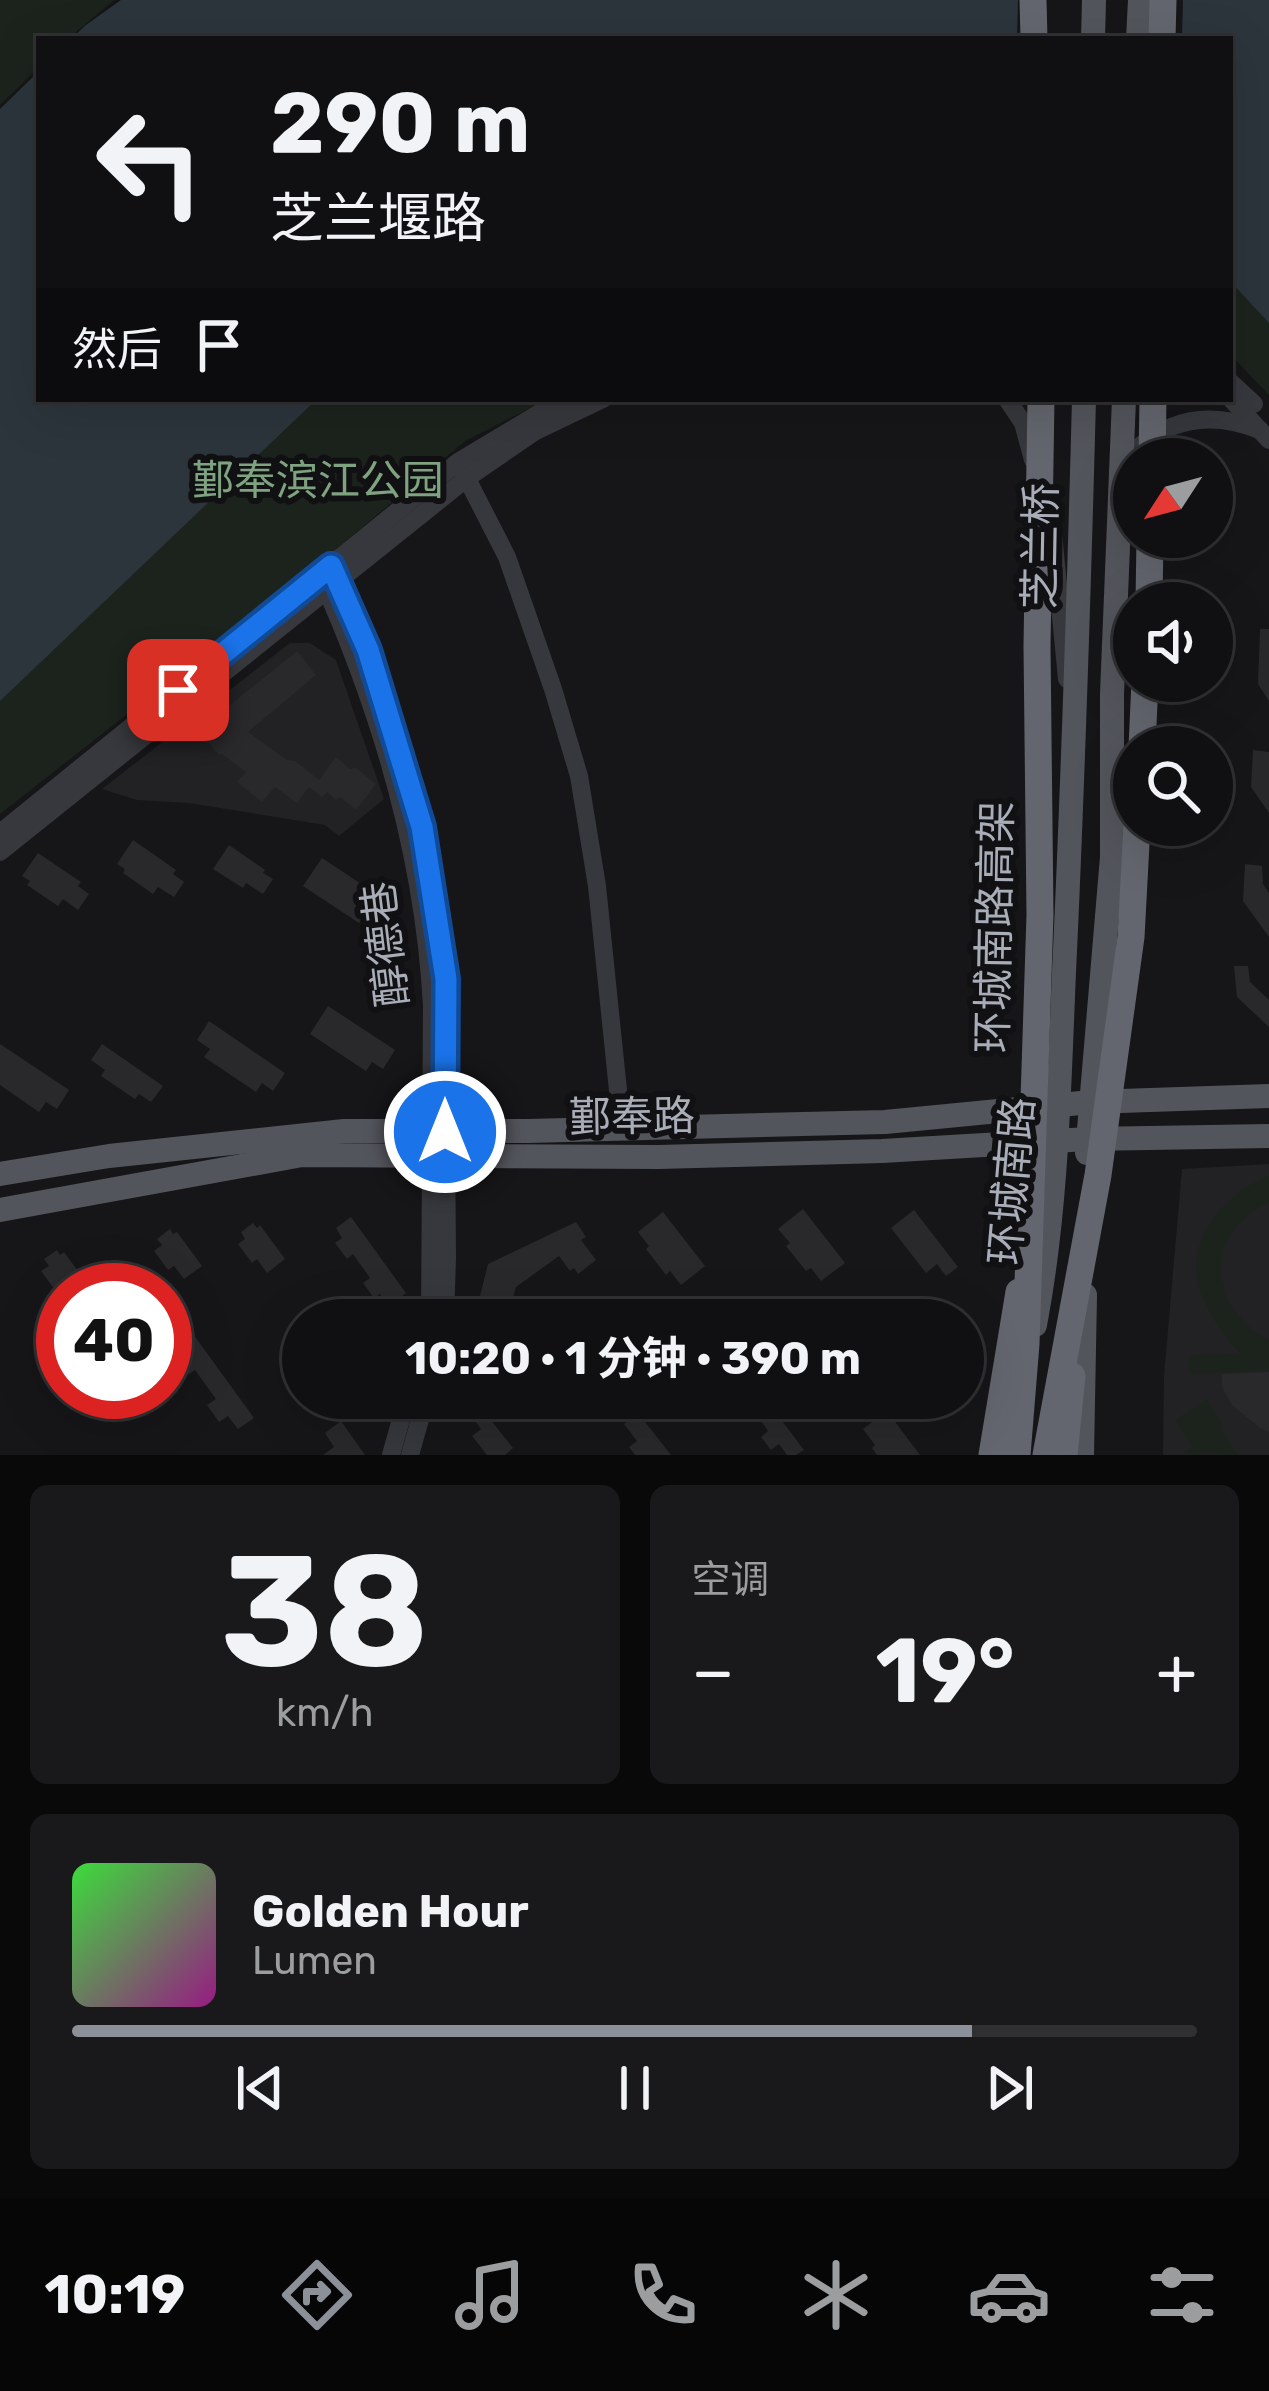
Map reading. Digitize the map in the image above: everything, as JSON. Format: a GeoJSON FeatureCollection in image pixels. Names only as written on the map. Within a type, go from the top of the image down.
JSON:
{"type":"FeatureCollection","features":[{"type":"Feature","properties":{"kind":"highway"},"geometry":{"type":"LineString","coordinates":[[1033,0],[1034,36]]}},
{"type":"Feature","properties":{"kind":"highway"},"geometry":{"type":"LineString","coordinates":[[1162,36],[1163,0]]}},
{"type":"Feature","properties":{"kind":"highway","name":"环城南路高架"},"geometry":{"type":"LineString","coordinates":[[1014,1455],[1025,1344],[1040,915],[1041,402]]}},
{"type":"Feature","properties":{"kind":"highway"},"geometry":{"type":"LineString","coordinates":[[1153,438],[1154,402]]}},
{"type":"Feature","properties":{"kind":"highway"},"geometry":{"type":"LineString","coordinates":[[1046,1455],[1084,1257],[1131,937],[1136,846]]}},
{"type":"Feature","properties":{"kind":"highway"},"geometry":{"type":"LineString","coordinates":[[992,1455],[1030,1222]]}},
{"type":"Feature","properties":{"kind":"highway"},"geometry":{"type":"LineString","coordinates":[[1064,1455],[1084,1257]]}},
{"type":"Feature","properties":{"kind":"main road"},"geometry":{"type":"LineString","coordinates":[[1093,36],[1094,0]]}},
{"type":"Feature","properties":{"kind":"main road"},"geometry":{"type":"LineString","coordinates":[[1138,36],[1140,0]]}},
{"type":"Feature","properties":{"kind":"main road","name":"芝兰桥"},"geometry":{"type":"LineString","coordinates":[[1076,696],[1084,402]]}},
{"type":"Feature","properties":{"kind":"main road","name":"芝兰桥"},"geometry":{"type":"LineString","coordinates":[[1112,694],[1124,402]]}},
{"type":"Feature","properties":{"kind":"main road","name":"环城南路"},"geometry":{"type":"LineString","coordinates":[[1082,1455],[1088,1139],[1112,857],[1112,694]]}},
{"type":"Feature","properties":{"kind":"main road","name":"环城南路"},"geometry":{"type":"LineString","coordinates":[[1014,1455],[1042,1286],[1056,1141],[1076,696]]}},
{"type":"Feature","properties":{"kind":"main road","name":"鄞奉路"},"geometry":{"type":"LineString","coordinates":[[0,1210],[302,1155],[622,1129],[885,1122],[1091,1102],[1269,1096]]}},
{"type":"Feature","properties":{"kind":"main road","name":"鄞奉路"},"geometry":{"type":"LineString","coordinates":[[0,1174],[110,1156],[344,1131],[438,1145],[658,1157],[1269,1136]]}},
{"type":"Feature","properties":{"kind":"street"},"geometry":{"type":"LineString","coordinates":[[1233,386],[1266,430]]}},
{"type":"Feature","properties":{"kind":"street"},"geometry":{"type":"LineString","coordinates":[[1233,401],[1266,430]]}},
{"type":"Feature","properties":{"kind":"street"},"geometry":{"type":"LineString","coordinates":[[0,833],[462,470],[543,411],[563,402]]}},
{"type":"Feature","properties":{"kind":"street"},"geometry":{"type":"LineString","coordinates":[[462,470],[596,402]]}},
{"type":"Feature","properties":{"kind":"street"},"geometry":{"type":"LineString","coordinates":[[1009,402],[1023,423],[1053,533],[1074,758]]}},
{"type":"Feature","properties":{"kind":"street"},"geometry":{"type":"LineString","coordinates":[[1152,438],[1172,426],[1207,420],[1234,419],[1266,430]]}},
{"type":"Feature","properties":{"kind":"street"},"geometry":{"type":"LineString","coordinates":[[462,470],[507,557],[579,776],[597,886],[622,1129]]}},
{"type":"Feature","properties":{"kind":"street"},"geometry":{"type":"LineString","coordinates":[[1112,694],[1126,558]]}},
{"type":"Feature","properties":{"kind":"street"},"geometry":{"type":"LineString","coordinates":[[0,852],[328,578]]}},
{"type":"Feature","properties":{"kind":"street","name":"醇德巷"},"geometry":{"type":"LineString","coordinates":[[328,578],[368,650],[401,754],[428,860],[446,979],[431,1299]]}},
{"type":"Feature","properties":{"kind":"street","name":"醇德巷"},"geometry":{"type":"LineString","coordinates":[[438,1145],[444,1299]]}},
{"type":"Feature","properties":{"kind":"street"},"geometry":{"type":"LineString","coordinates":[[392,1455],[401,1419]]}},
{"type":"Feature","properties":{"kind":"street"},"geometry":{"type":"LineString","coordinates":[[410,1455],[420,1419]]}},
{"type":"Feature","properties":{"kind":"shaded area"},"geometry":{"type":"Polygon","coordinates":[[[121,0],[1269,0],[1269,323],[1233,284],[1233,36],[74,36],[121,0]]]}},
{"type":"Feature","properties":{"kind":"shaded area"},"geometry":{"type":"Polygon","coordinates":[[[36,74],[36,402],[314,402],[0,701],[0,109],[36,74]]]}},
{"type":"Feature","properties":{"kind":"shaded area"},"geometry":{"type":"Polygon","coordinates":[[[290,643],[310,643],[336,660],[384,799],[339,836],[325,825],[189,803],[137,800],[102,789],[290,643]]]}},
{"type":"Feature","properties":{"kind":"shaded area"},"geometry":{"type":"Polygon","coordinates":[[[1269,1164],[1269,1455],[1163,1455],[1164,1376],[1182,1169],[1269,1164]]]}},
{"type":"Feature","properties":{"kind":"green space"},"geometry":{"type":"Polygon","coordinates":[[[0,0],[114,0],[72,36],[36,36],[36,70],[0,105],[0,0]]]}},
{"type":"Feature","properties":{"kind":"green space"},"geometry":{"type":"Polygon","coordinates":[[[1233,272],[1269,312],[1269,395],[1233,357],[1233,272]]]}},
{"type":"Feature","properties":{"kind":"green space","name":"鄞奉滨江公园"},"geometry":{"type":"Polygon","coordinates":[[[307,402],[542,402],[465,441],[316,566],[0,814],[0,694],[307,402]]]}},
{"type":"Feature","properties":{"kind":"green space"},"geometry":{"type":"Polygon","coordinates":[[[1269,1176],[1269,1203],[1232,1232],[1221,1270],[1234,1309],[1269,1340],[1269,1370],[1190,1374],[1189,1356],[1239,1353],[1203,1299],[1197,1278],[1196,1261],[1206,1229],[1240,1192],[1269,1176]]]}},
{"type":"Feature","properties":{"kind":"green space"},"geometry":{"type":"Polygon","coordinates":[[[1207,1399],[1238,1455],[1182,1453],[1192,1447],[1175,1420],[1207,1399]]]}},
{"type":"Feature","properties":{"kind":"pier"},"geometry":{"type":"Polygon","coordinates":[[[1018,0],[1183,0],[1182,36],[1017,36],[1018,0]]]}},
{"type":"Feature","properties":{"kind":"building"},"geometry":{"type":"Polygon","coordinates":[[[1260,629],[1269,629],[1269,701],[1258,684],[1260,629]]]}},
{"type":"Feature","properties":{"kind":"building"},"geometry":{"type":"Polygon","coordinates":[[[297,651],[316,675],[248,732],[319,780],[336,757],[350,769],[356,768],[376,784],[356,810],[340,797],[336,800],[327,792],[322,797],[309,787],[297,803],[275,787],[262,802],[237,782],[246,772],[218,754],[199,730],[297,651]]]}},
{"type":"Feature","properties":{"kind":"building"},"geometry":{"type":"Polygon","coordinates":[[[1253,750],[1269,752],[1269,813],[1251,787],[1253,750]]]}},
{"type":"Feature","properties":{"kind":"building"},"geometry":{"type":"Polygon","coordinates":[[[133,840],[176,870],[173,874],[184,882],[174,897],[158,887],[153,894],[123,873],[125,869],[117,864],[133,840]]]}},
{"type":"Feature","properties":{"kind":"building"},"geometry":{"type":"Polygon","coordinates":[[[229,845],[273,879],[263,894],[213,869],[229,845]]]}},
{"type":"Feature","properties":{"kind":"building"},"geometry":{"type":"Polygon","coordinates":[[[38,853],[81,882],[78,886],[89,894],[78,910],[63,899],[58,906],[27,885],[30,881],[22,876],[38,853]]]}},
{"type":"Feature","properties":{"kind":"building"},"geometry":{"type":"Polygon","coordinates":[[[322,858],[390,903],[378,922],[366,913],[359,923],[303,886],[322,858]]]}},
{"type":"Feature","properties":{"kind":"building"},"geometry":{"type":"Polygon","coordinates":[[[1245,864],[1262,866],[1269,893],[1269,937],[1243,901],[1245,864]]]}},
{"type":"Feature","properties":{"kind":"building"},"geometry":{"type":"Polygon","coordinates":[[[1234,966],[1248,966],[1250,982],[1269,1000],[1269,1027],[1237,997],[1234,966]]]}},
{"type":"Feature","properties":{"kind":"building"},"geometry":{"type":"Polygon","coordinates":[[[328,1006],[395,1050],[383,1069],[372,1062],[366,1071],[310,1034],[328,1006]]]}},
{"type":"Feature","properties":{"kind":"building"},"geometry":{"type":"Polygon","coordinates":[[[209,1021],[285,1073],[273,1091],[262,1083],[256,1092],[204,1057],[210,1049],[197,1040],[209,1021]]]}},
{"type":"Feature","properties":{"kind":"building"},"geometry":{"type":"Polygon","coordinates":[[[0,1044],[69,1090],[57,1109],[46,1102],[39,1112],[0,1085],[0,1044]]]}},
{"type":"Feature","properties":{"kind":"building"},"geometry":{"type":"Polygon","coordinates":[[[102,1044],[163,1086],[151,1102],[139,1094],[135,1099],[101,1076],[105,1070],[91,1060],[102,1044]]]}},
{"type":"Feature","properties":{"kind":"building"},"geometry":{"type":"Polygon","coordinates":[[[803,1209],[845,1263],[821,1281],[811,1268],[806,1271],[778,1229],[803,1209]]]}},
{"type":"Feature","properties":{"kind":"building"},"geometry":{"type":"Polygon","coordinates":[[[914,1210],[958,1267],[946,1276],[937,1264],[926,1273],[891,1228],[914,1210]]]}},
{"type":"Feature","properties":{"kind":"building"},"geometry":{"type":"Polygon","coordinates":[[[663,1212],[705,1266],[681,1285],[670,1271],[666,1275],[638,1232],[663,1212]]]}},
{"type":"Feature","properties":{"kind":"building"},"geometry":{"type":"Polygon","coordinates":[[[351,1217],[406,1293],[398,1299],[384,1299],[380,1294],[374,1298],[363,1283],[370,1278],[353,1254],[347,1259],[335,1243],[342,1238],[336,1228],[351,1217]]]}},
{"type":"Feature","properties":{"kind":"building"},"geometry":{"type":"Polygon","coordinates":[[[576,1222],[586,1237],[581,1240],[596,1260],[578,1274],[559,1256],[516,1287],[513,1299],[479,1299],[488,1264],[576,1222]]]}},
{"type":"Feature","properties":{"kind":"building"},"geometry":{"type":"Polygon","coordinates":[[[253,1223],[257,1228],[260,1225],[285,1259],[267,1273],[238,1244],[245,1239],[241,1232],[253,1223]]]}},
{"type":"Feature","properties":{"kind":"building"},"geometry":{"type":"Polygon","coordinates":[[[170,1229],[177,1232],[202,1266],[192,1273],[192,1263],[163,1263],[154,1251],[162,1245],[157,1239],[170,1229]]]}},
{"type":"Feature","properties":{"kind":"building"},"geometry":{"type":"Polygon","coordinates":[[[57,1250],[72,1263],[47,1263],[44,1259],[57,1250]]]}},
{"type":"Feature","properties":{"kind":"building"},"geometry":{"type":"Polygon","coordinates":[[[192,1333],[254,1418],[238,1429],[228,1416],[219,1422],[207,1405],[216,1399],[195,1370],[192,1333]]]}},
{"type":"Feature","properties":{"kind":"building"},"geometry":{"type":"Polygon","coordinates":[[[1269,1372],[1269,1432],[1232,1405],[1222,1387],[1222,1374],[1269,1372]]]}},
{"type":"Feature","properties":{"kind":"building"},"geometry":{"type":"Polygon","coordinates":[[[490,1419],[513,1448],[505,1455],[487,1455],[472,1436],[481,1429],[476,1422],[490,1419]]]}},
{"type":"Feature","properties":{"kind":"building"},"geometry":{"type":"Polygon","coordinates":[[[643,1419],[671,1455],[635,1455],[629,1447],[637,1441],[624,1424],[643,1419]]]}},
{"type":"Feature","properties":{"kind":"building"},"geometry":{"type":"Polygon","coordinates":[[[760,1419],[781,1419],[804,1450],[787,1455],[779,1444],[771,1450],[761,1437],[768,1431],[760,1419]]]}},
{"type":"Feature","properties":{"kind":"building"},"geometry":{"type":"Polygon","coordinates":[[[876,1419],[893,1419],[920,1455],[877,1455],[863,1429],[876,1419]]]}},
{"type":"Feature","properties":{"kind":"building"},"geometry":{"type":"Polygon","coordinates":[[[341,1421],[365,1455],[323,1455],[334,1447],[325,1433],[341,1421]]]}},
{"type":"Feature","properties":{"kind":"route"},"geometry":{"type":"LineString","coordinates":[[178,690],[331,566],[368,650],[422,827],[446,979],[445,1132]]}}]}
